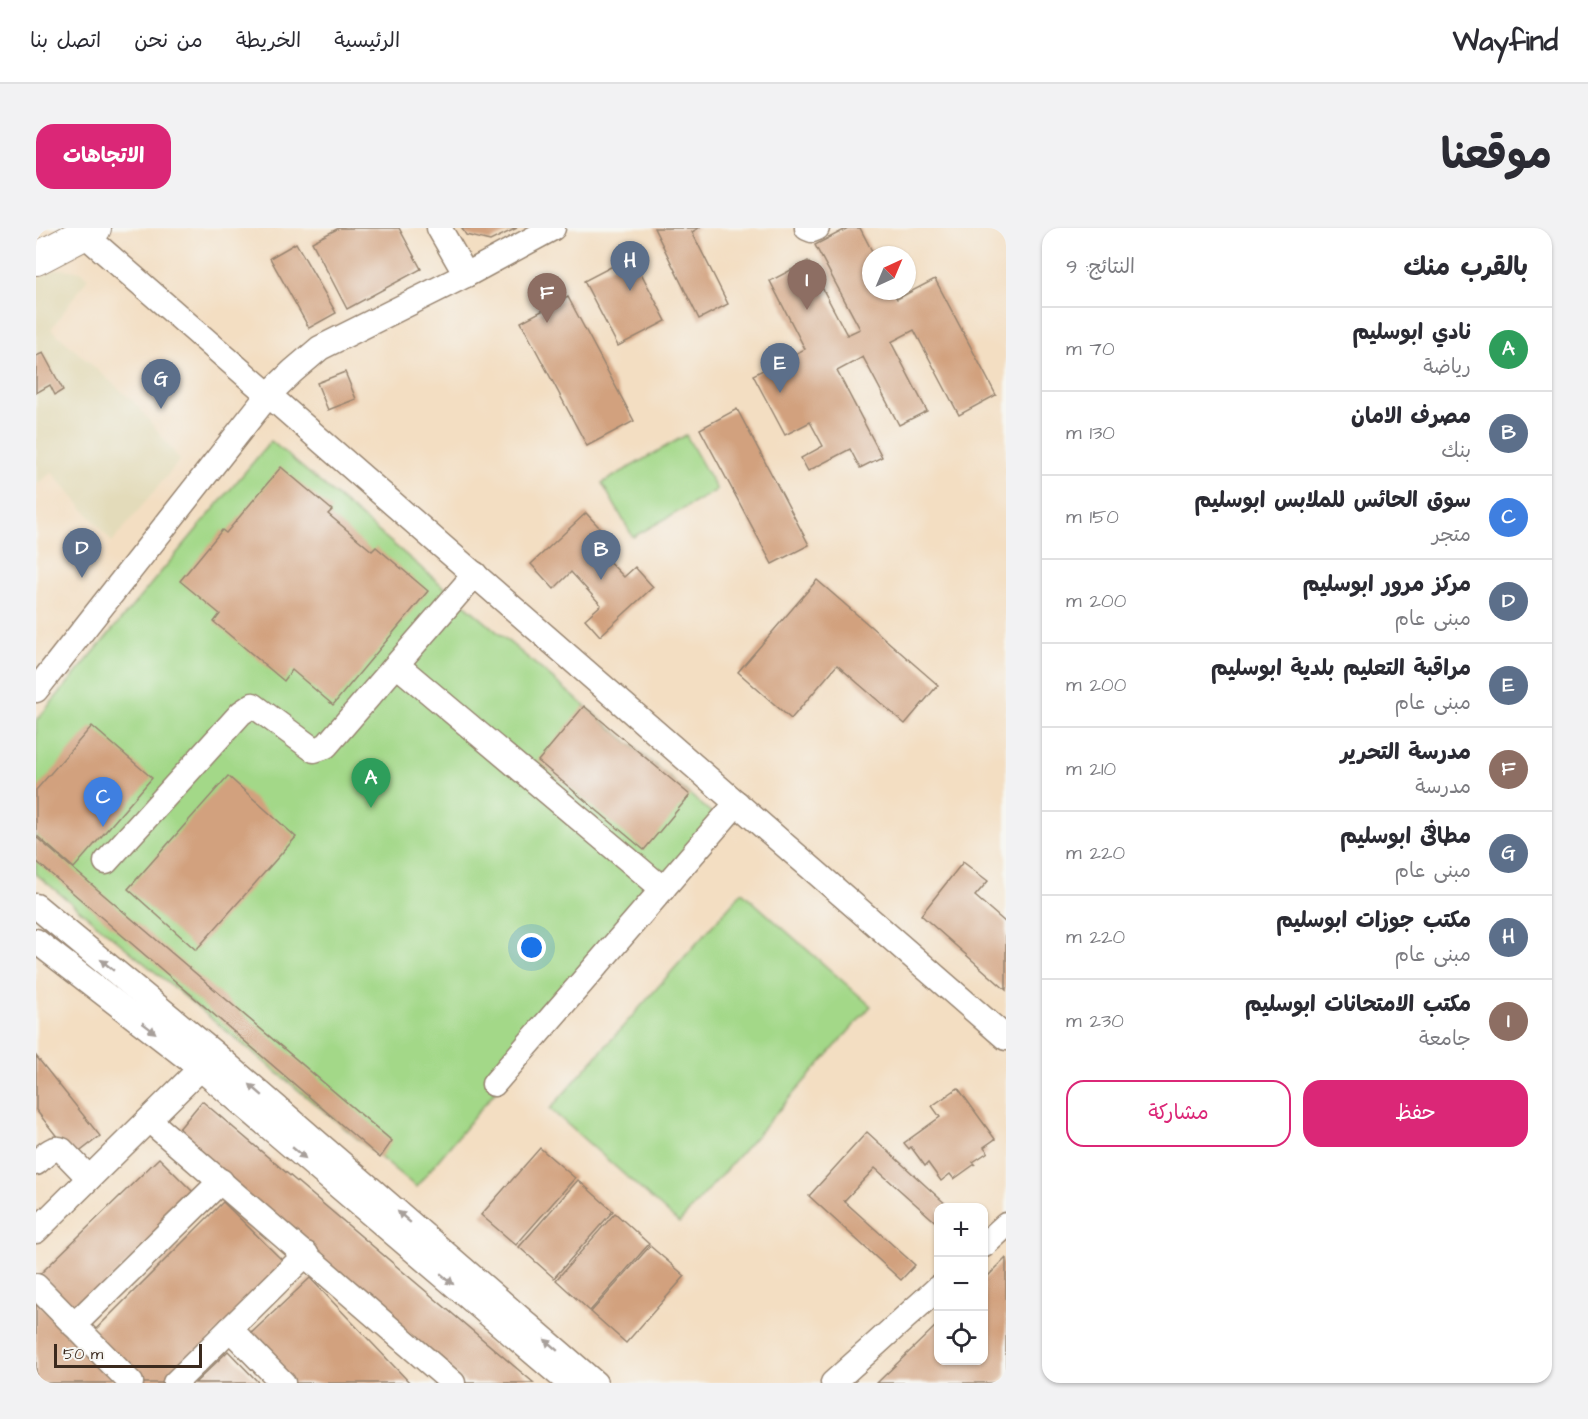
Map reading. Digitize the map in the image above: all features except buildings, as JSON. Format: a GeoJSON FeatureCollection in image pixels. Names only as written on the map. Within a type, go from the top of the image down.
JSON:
{"type":"FeatureCollection","features":[{"type":"Feature","properties":{"kind":"main road"},"geometry":{"type":"LineString","coordinates":[[36,259],[90,231]]}},
{"type":"Feature","properties":{"kind":"street"},"geometry":{"type":"LineString","coordinates":[[439,228],[466,275]]}},
{"type":"Feature","properties":{"kind":"street"},"geometry":{"type":"LineString","coordinates":[[36,690],[269,394],[293,370],[320,348],[466,275],[553,228]]}},
{"type":"Feature","properties":{"kind":"street"},"geometry":{"type":"LineString","coordinates":[[807,228],[812,230],[817,228]]}},
{"type":"Feature","properties":{"kind":"street"},"geometry":{"type":"LineString","coordinates":[[90,231],[269,394],[1006,1038]]}},
{"type":"Feature","properties":{"kind":"street"},"geometry":{"type":"LineString","coordinates":[[106,862],[241,713],[253,705],[314,750],[326,746],[475,574]]}},
{"type":"Feature","properties":{"kind":"street"},"geometry":{"type":"LineString","coordinates":[[397,665],[663,889]]}},
{"type":"Feature","properties":{"kind":"street"},"geometry":{"type":"LineString","coordinates":[[494,1084],[737,803]]}},
{"type":"Feature","properties":{"kind":"street"},"geometry":{"type":"LineString","coordinates":[[36,906],[569,1383]]}},
{"type":"Feature","properties":{"kind":"street"},"geometry":{"type":"LineString","coordinates":[[36,941],[207,1061],[595,1383]]}},
{"type":"Feature","properties":{"kind":"street"},"geometry":{"type":"LineString","coordinates":[[36,1231],[207,1061]]}},
{"type":"Feature","properties":{"kind":"street"},"geometry":{"type":"LineString","coordinates":[[149,1120],[453,1383]]}},
{"type":"Feature","properties":{"kind":"street"},"geometry":{"type":"LineString","coordinates":[[36,1162],[53,1149],[58,1148],[89,1178]]}},
{"type":"Feature","properties":{"kind":"street"},"geometry":{"type":"LineString","coordinates":[[74,1325],[221,1181]]}},
{"type":"Feature","properties":{"kind":"street"},"geometry":{"type":"LineString","coordinates":[[988,1241],[1006,1225]]}},
{"type":"Feature","properties":{"kind":"street"},"geometry":{"type":"LineString","coordinates":[[175,1383],[306,1254]]}},
{"type":"Feature","properties":{"kind":"street"},"geometry":{"type":"LineString","coordinates":[[36,1286],[132,1383]]}},
{"type":"Feature","properties":{"kind":"street"},"geometry":{"type":"LineString","coordinates":[[833,1383],[934,1292]]}},
{"type":"Feature","properties":{"kind":"street"},"geometry":{"type":"LineString","coordinates":[[230,1329],[283,1383]]}},
{"type":"Feature","properties":{"kind":"shaded area"},"geometry":{"type":"Polygon","coordinates":[[[56,269],[81,271],[88,278],[51,329],[136,404],[180,460],[112,542],[52,472],[36,485],[36,279],[56,269]]]}},
{"type":"Feature","properties":{"kind":"green space"},"geometry":{"type":"Polygon","coordinates":[[[686,435],[717,490],[633,537],[602,483],[686,435]]]}},
{"type":"Feature","properties":{"kind":"green space"},"geometry":{"type":"Polygon","coordinates":[[[271,441],[720,820],[416,1187],[36,874],[36,721],[271,441]]]}},
{"type":"Feature","properties":{"kind":"green space"},"geometry":{"type":"Polygon","coordinates":[[[742,892],[871,1006],[679,1223],[550,1109],[742,892]]]}},
{"type":"Feature","properties":{"kind":"place","name":"مكتب جوزات ابوسليم"},"geometry":{"type":"Point","coordinates":[630,291]}},
{"type":"Feature","properties":{"kind":"place","name":"مكتب الامتحانات ابوسليم"},"geometry":{"type":"Point","coordinates":[807,310]}},
{"type":"Feature","properties":{"kind":"place","name":"مدرسة التحرير"},"geometry":{"type":"Point","coordinates":[547,323]}},
{"type":"Feature","properties":{"kind":"place","name":"مراقبة التعليم بلدية ابوسليم"},"geometry":{"type":"Point","coordinates":[780,393]}},
{"type":"Feature","properties":{"kind":"place","name":"مطافئ ابوسليم"},"geometry":{"type":"Point","coordinates":[161,409]}},
{"type":"Feature","properties":{"kind":"place","name":"مركز مرور ابوسليم"},"geometry":{"type":"Point","coordinates":[82,578]}},
{"type":"Feature","properties":{"kind":"place","name":"مصرف الامان"},"geometry":{"type":"Point","coordinates":[601,580]}},
{"type":"Feature","properties":{"kind":"place","name":"نادي ابوسليم"},"geometry":{"type":"Point","coordinates":[371,808]}},
{"type":"Feature","properties":{"kind":"place","name":"سوق الحائس للملابس ابوسليم"},"geometry":{"type":"Point","coordinates":[103,827]}}]}
